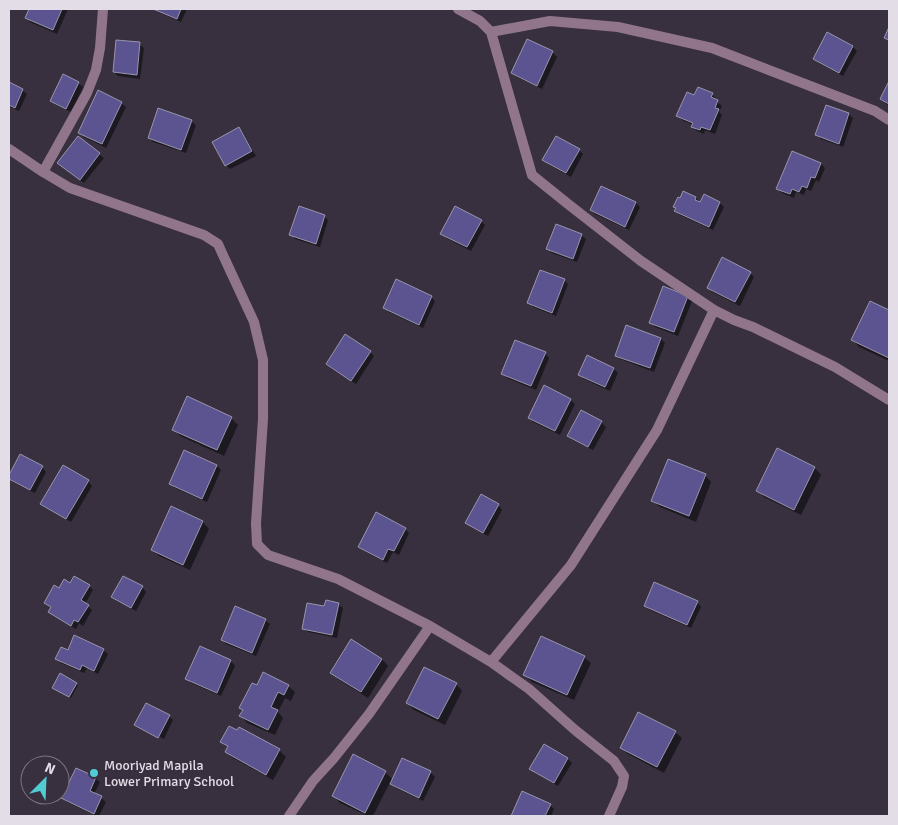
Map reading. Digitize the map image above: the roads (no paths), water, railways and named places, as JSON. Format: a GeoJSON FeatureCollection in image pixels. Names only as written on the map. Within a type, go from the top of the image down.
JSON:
{"type":"FeatureCollection","features":[{"type":"Feature","properties":{"kind":"street"},"geometry":{"type":"LineString","coordinates":[[43,172],[88,93],[96,70],[100,48],[103,9]]}},
{"type":"Feature","properties":{"kind":"street"},"geometry":{"type":"LineString","coordinates":[[458,9],[480,21],[491,32],[532,175],[641,261],[714,310],[835,367],[889,400]]}},
{"type":"Feature","properties":{"kind":"street"},"geometry":{"type":"LineString","coordinates":[[491,32],[550,21],[618,27],[712,48],[875,111],[889,120]]}},
{"type":"Feature","properties":{"kind":"street"},"geometry":{"type":"LineString","coordinates":[[9,149],[70,188],[204,235],[218,244],[254,322],[263,360],[264,419],[256,523],[257,544],[268,555],[338,580],[430,626],[491,662],[529,689],[614,760],[624,776],[622,787],[609,816]]}},
{"type":"Feature","properties":{"kind":"street"},"geometry":{"type":"LineString","coordinates":[[491,662],[571,565],[657,430],[714,310]]}},
{"type":"Feature","properties":{"kind":"street"},"geometry":{"type":"LineString","coordinates":[[289,816],[313,781],[369,714],[430,626]]}},
{"type":"Feature","properties":{"kind":"place","name":"Mooriyad Mapila Lower Primary School"},"geometry":{"type":"Point","coordinates":[94,773]}}]}
